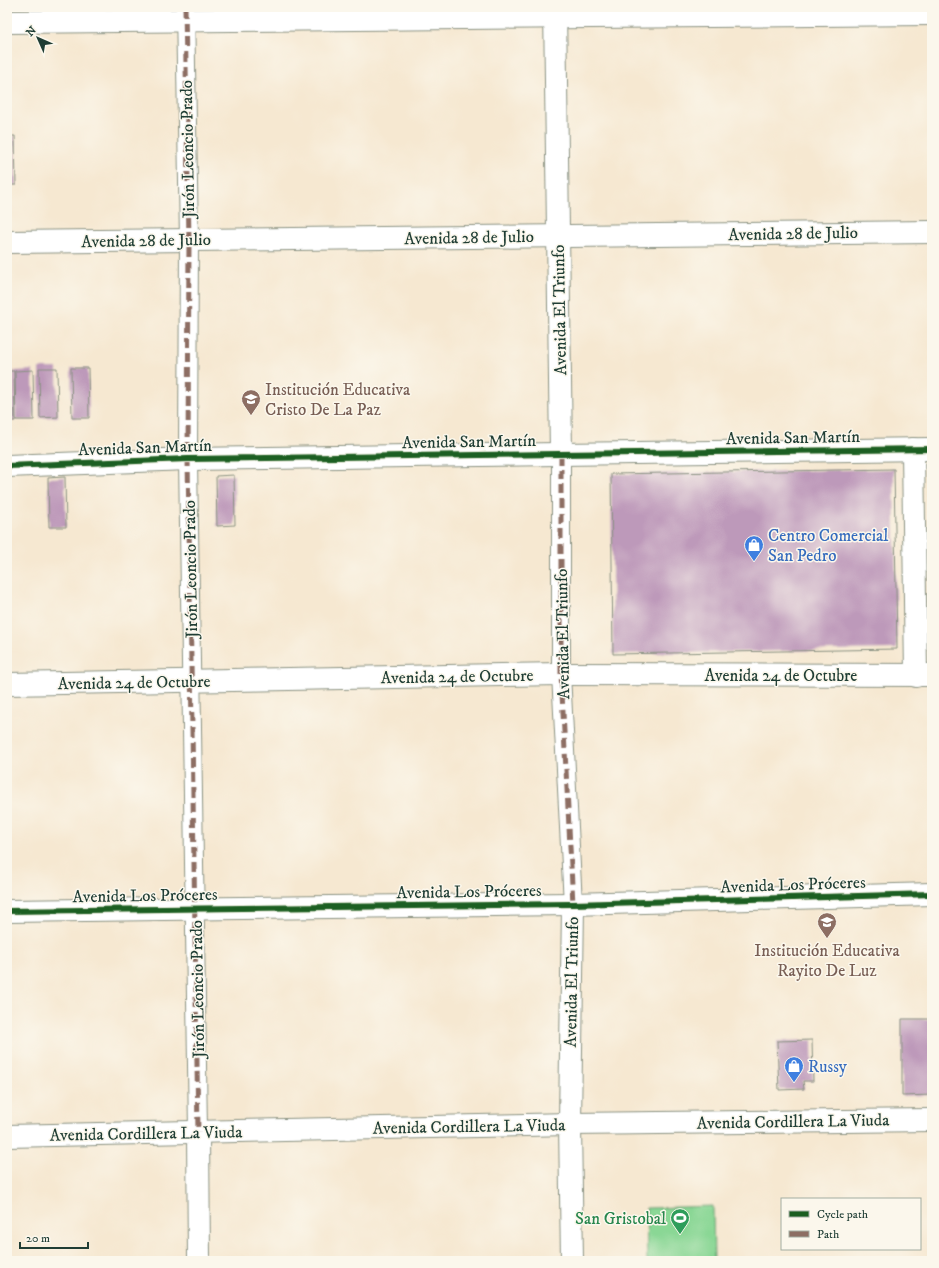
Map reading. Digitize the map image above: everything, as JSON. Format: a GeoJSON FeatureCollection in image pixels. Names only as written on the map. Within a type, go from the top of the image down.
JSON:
{"type":"FeatureCollection","features":[{"type":"Feature","properties":{"kind":"street"},"geometry":{"type":"LineString","coordinates":[[7,22],[185,14],[555,12],[932,14]]}},
{"type":"Feature","properties":{"kind":"street","name":"Avenida El Triunfo"},"geometry":{"type":"LineString","coordinates":[[555,12],[561,454],[561,674],[572,904],[570,1124],[572,1261]]}},
{"type":"Feature","properties":{"kind":"street","name":"Jirón Leoncio Prado"},"geometry":{"type":"LineString","coordinates":[[185,14],[189,240],[188,459],[196,908],[198,1132]]}},
{"type":"Feature","properties":{"kind":"street","name":"Avenida 28 de Julio"},"geometry":{"type":"LineString","coordinates":[[7,242],[932,232]]}},
{"type":"Feature","properties":{"kind":"street"},"geometry":{"type":"LineString","coordinates":[[922,449],[924,676]]}},
{"type":"Feature","properties":{"kind":"street","name":"Avenida San Martín"},"geometry":{"type":"LineString","coordinates":[[7,466],[188,459],[922,449]]}},
{"type":"Feature","properties":{"kind":"street","name":"Avenida 24 de Octubre"},"geometry":{"type":"LineString","coordinates":[[7,684],[561,674],[924,676]]}},
{"type":"Feature","properties":{"kind":"street","name":"Avenida Los Próceres"},"geometry":{"type":"LineString","coordinates":[[7,911],[572,904],[932,894]]}},
{"type":"Feature","properties":{"kind":"street","name":"Avenida Cordillera La Viuda"},"geometry":{"type":"LineString","coordinates":[[7,1136],[570,1124],[932,1120]]}},
{"type":"Feature","properties":{"kind":"street"},"geometry":{"type":"LineString","coordinates":[[198,1132],[199,1261]]}},
{"type":"Feature","properties":{"kind":"green space","name":"San Gristobal"},"geometry":{"type":"Polygon","coordinates":[[[713,1206],[714,1261],[647,1261],[646,1208],[713,1206]]]}},
{"type":"Feature","properties":{"kind":"building"},"geometry":{"type":"Polygon","coordinates":[[[7,136],[15,136],[16,185],[7,185],[7,136]]]}},
{"type":"Feature","properties":{"kind":"building"},"geometry":{"type":"Polygon","coordinates":[[[39,368],[57,368],[58,417],[40,418],[39,368]]]}},
{"type":"Feature","properties":{"kind":"building"},"geometry":{"type":"Polygon","coordinates":[[[71,368],[88,368],[89,418],[72,418],[71,368]]]}},
{"type":"Feature","properties":{"kind":"building"},"geometry":{"type":"Polygon","coordinates":[[[33,370],[34,420],[16,420],[15,371],[33,370]]]}},
{"type":"Feature","properties":{"kind":"building"},"geometry":{"type":"Polygon","coordinates":[[[7,371],[14,371],[15,421],[7,421],[7,371]]]}},
{"type":"Feature","properties":{"kind":"building","name":"Centro Comercial San Pedro"},"geometry":{"type":"Polygon","coordinates":[[[894,469],[897,649],[613,654],[611,474],[894,469]]]}},
{"type":"Feature","properties":{"kind":"building"},"geometry":{"type":"Polygon","coordinates":[[[234,475],[235,525],[217,526],[216,476],[234,475]]]}},
{"type":"Feature","properties":{"kind":"building"},"geometry":{"type":"Polygon","coordinates":[[[65,477],[66,527],[49,527],[48,478],[65,477]]]}},
{"type":"Feature","properties":{"kind":"building"},"geometry":{"type":"Polygon","coordinates":[[[902,1019],[932,1019],[932,1095],[902,1096],[902,1019]]]}},
{"type":"Feature","properties":{"kind":"building"},"geometry":{"type":"Polygon","coordinates":[[[812,1040],[813,1081],[803,1081],[804,1089],[779,1090],[777,1041],[812,1040]]]}},
{"type":"Feature","properties":{"kind":"marked path"},"geometry":{"type":"LineString","coordinates":[[185,7],[189,240],[188,459],[198,1132]]}},
{"type":"Feature","properties":{"kind":"marked path"},"geometry":{"type":"LineString","coordinates":[[561,454],[561,674],[573,904]]}},
{"type":"Feature","properties":{"kind":"cycle path"},"geometry":{"type":"LineString","coordinates":[[7,466],[188,459],[932,449]]}},
{"type":"Feature","properties":{"kind":"cycle path"},"geometry":{"type":"LineString","coordinates":[[7,911],[573,904],[932,894]]}},
{"type":"Feature","properties":{"kind":"place","name":"Institución Educativa Cristo De La Paz"},"geometry":{"type":"Point","coordinates":[251,416]}},
{"type":"Feature","properties":{"kind":"place","name":"Centro Comercial San Pedro"},"geometry":{"type":"Point","coordinates":[754,562]}},
{"type":"Feature","properties":{"kind":"place","name":"Institución Educativa Rayito De Luz"},"geometry":{"type":"Point","coordinates":[827,939]}},
{"type":"Feature","properties":{"kind":"place","name":"Russy"},"geometry":{"type":"Point","coordinates":[794,1083]}},
{"type":"Feature","properties":{"kind":"place","name":"San Gristobal"},"geometry":{"type":"Point","coordinates":[680,1235]}}]}
